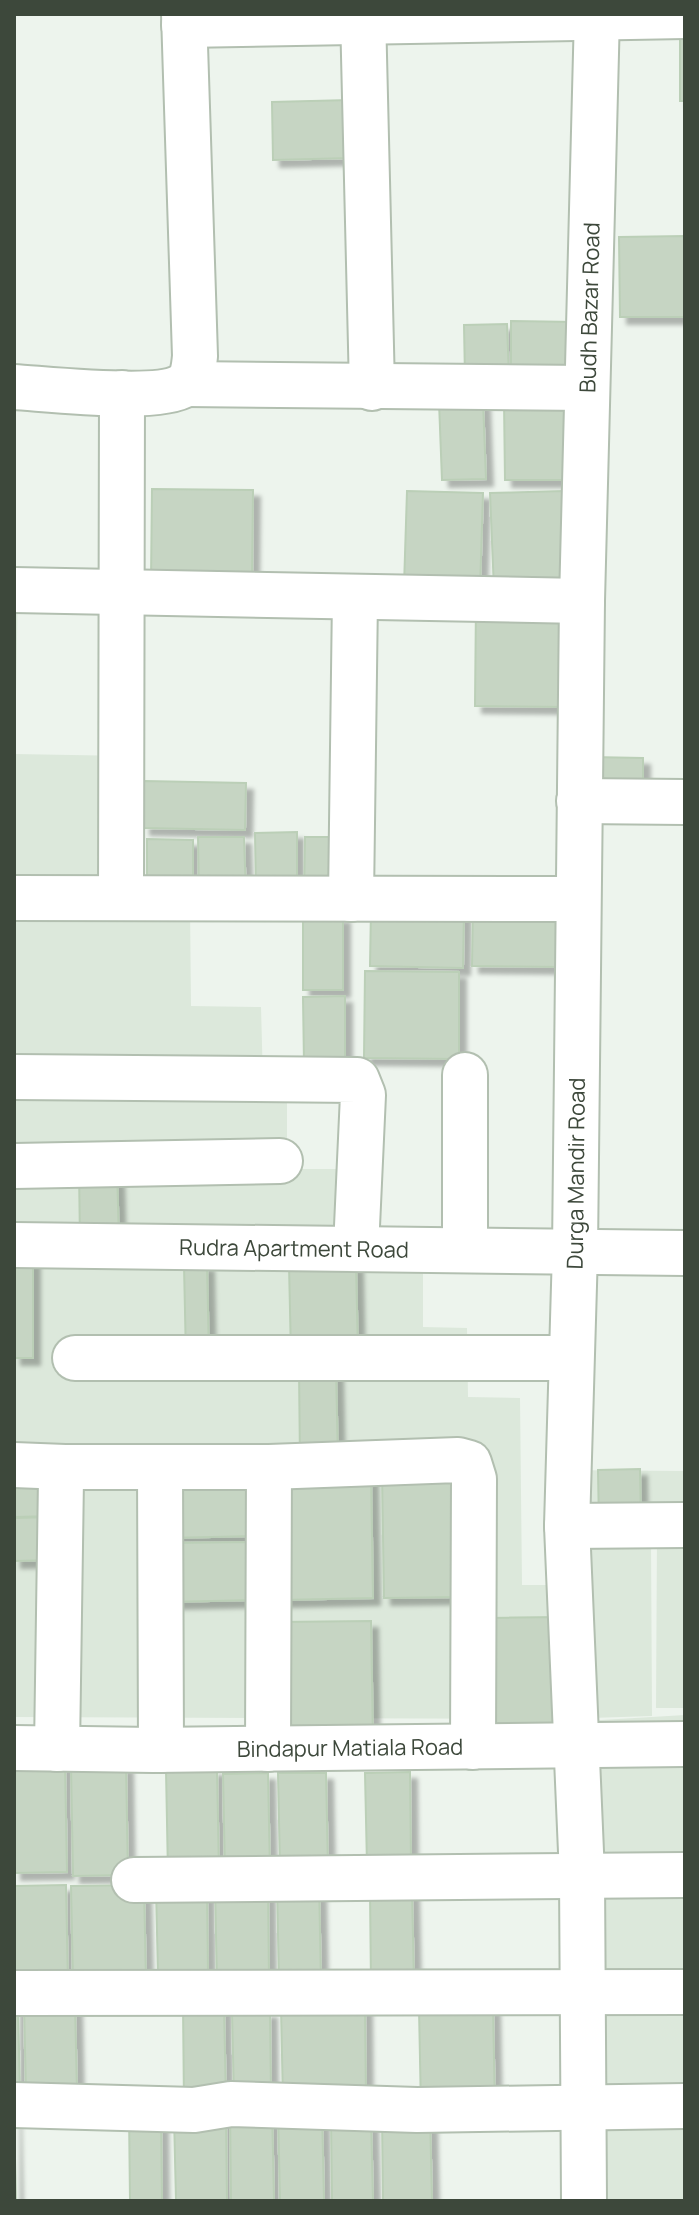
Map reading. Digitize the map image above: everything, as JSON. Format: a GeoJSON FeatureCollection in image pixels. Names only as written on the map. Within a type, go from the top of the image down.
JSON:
{"type":"FeatureCollection","features":[{"type":"Feature","properties":{"kind":"street","name":"Budh Bazar Road"},"geometry":{"type":"LineString","coordinates":[[582,601],[597,15]]}},
{"type":"Feature","properties":{"kind":"street"},"geometry":{"type":"LineString","coordinates":[[186,384],[192,374],[195,356],[184,20],[685,16]]}},
{"type":"Feature","properties":{"kind":"street"},"geometry":{"type":"LineString","coordinates":[[363,17],[372,388]]}},
{"type":"Feature","properties":{"kind":"street"},"geometry":{"type":"LineString","coordinates":[[14,387],[122,393],[169,391],[186,384],[586,388]]}},
{"type":"Feature","properties":{"kind":"street"},"geometry":{"type":"LineString","coordinates":[[121,897],[122,393]]}},
{"type":"Feature","properties":{"kind":"street"},"geometry":{"type":"LineString","coordinates":[[14,590],[582,601]]}},
{"type":"Feature","properties":{"kind":"street"},"geometry":{"type":"LineString","coordinates":[[351,899],[355,597]]}},
{"type":"Feature","properties":{"kind":"street","name":"Durga Mandir Road"},"geometry":{"type":"LineString","coordinates":[[582,601],[575,1251],[567,1526],[574,1745],[582,1875],[584,2201]]}},
{"type":"Feature","properties":{"kind":"street"},"geometry":{"type":"LineString","coordinates":[[579,801],[685,802]]}},
{"type":"Feature","properties":{"kind":"street"},"geometry":{"type":"LineString","coordinates":[[14,898],[577,899]]}},
{"type":"Feature","properties":{"kind":"street"},"geometry":{"type":"LineString","coordinates":[[465,1075],[465,1250]]}},
{"type":"Feature","properties":{"kind":"street"},"geometry":{"type":"LineString","coordinates":[[14,1077],[357,1080],[363,1095],[356,1248]]}},
{"type":"Feature","properties":{"kind":"street"},"geometry":{"type":"LineString","coordinates":[[14,1166],[280,1161]]}},
{"type":"Feature","properties":{"kind":"street","name":"Rudra Apartment Road"},"geometry":{"type":"LineString","coordinates":[[14,1245],[685,1253]]}},
{"type":"Feature","properties":{"kind":"street"},"geometry":{"type":"LineString","coordinates":[[75,1358],[571,1358]]}},
{"type":"Feature","properties":{"kind":"street"},"geometry":{"type":"LineString","coordinates":[[14,1465],[269,1467],[458,1460],[469,1463],[473,1469],[473,1747]]}},
{"type":"Feature","properties":{"kind":"street"},"geometry":{"type":"LineString","coordinates":[[57,1749],[61,1478],[65,1467]]}},
{"type":"Feature","properties":{"kind":"street"},"geometry":{"type":"LineString","coordinates":[[160,1467],[161,1750]]}},
{"type":"Feature","properties":{"kind":"street"},"geometry":{"type":"LineString","coordinates":[[268,1749],[269,1467]]}},
{"type":"Feature","properties":{"kind":"street"},"geometry":{"type":"LineString","coordinates":[[567,1526],[685,1525]]}},
{"type":"Feature","properties":{"kind":"street","name":"Bindapur Matiala Road"},"geometry":{"type":"LineString","coordinates":[[14,1748],[161,1750],[685,1744]]}},
{"type":"Feature","properties":{"kind":"street"},"geometry":{"type":"LineString","coordinates":[[134,1880],[685,1875]]}},
{"type":"Feature","properties":{"kind":"street"},"geometry":{"type":"LineString","coordinates":[[14,1993],[685,1992]]}},
{"type":"Feature","properties":{"kind":"street"},"geometry":{"type":"LineString","coordinates":[[14,2105],[194,2110],[231,2104],[417,2110],[685,2106]]}},
{"type":"Feature","properties":{"kind":"shaded area"},"geometry":{"type":"Polygon","coordinates":[[[14,579],[18,579],[15,754],[128,756],[128,903],[190,907],[191,1006],[261,1007],[263,1082],[287,1083],[287,1169],[338,1169],[338,1270],[423,1268],[423,1327],[467,1328],[468,1397],[520,1398],[522,1585],[555,1585],[554,1538],[651,1539],[652,1716],[560,1719],[14,1717],[14,579]]]}},
{"type":"Feature","properties":{"kind":"shaded area"},"geometry":{"type":"Polygon","coordinates":[[[556,1470],[685,1471],[685,1708],[656,1708],[657,1533],[556,1532],[556,1470]]]}},
{"type":"Feature","properties":{"kind":"shaded area"},"geometry":{"type":"Polygon","coordinates":[[[685,1715],[685,2201],[570,2201],[568,1722],[685,1715]]]}},
{"type":"Feature","properties":{"kind":"building"},"geometry":{"type":"Polygon","coordinates":[[[680,28],[685,28],[685,101],[680,101],[680,28]]]}},
{"type":"Feature","properties":{"kind":"building"},"geometry":{"type":"Polygon","coordinates":[[[350,100],[351,158],[273,160],[272,102],[350,100]]]}},
{"type":"Feature","properties":{"kind":"building"},"geometry":{"type":"Polygon","coordinates":[[[685,236],[685,317],[620,317],[619,237],[685,236]]]}},
{"type":"Feature","properties":{"kind":"building"},"geometry":{"type":"Polygon","coordinates":[[[511,321],[576,322],[575,383],[511,382],[511,321]]]}},
{"type":"Feature","properties":{"kind":"building"},"geometry":{"type":"Polygon","coordinates":[[[507,324],[509,377],[465,378],[464,325],[507,324]]]}},
{"type":"Feature","properties":{"kind":"building"},"geometry":{"type":"Polygon","coordinates":[[[504,400],[566,400],[566,480],[505,480],[504,400]]]}},
{"type":"Feature","properties":{"kind":"building"},"geometry":{"type":"Polygon","coordinates":[[[483,401],[486,479],[442,480],[439,402],[483,401]]]}},
{"type":"Feature","properties":{"kind":"building"},"geometry":{"type":"Polygon","coordinates":[[[152,489],[253,490],[252,584],[151,582],[152,489]]]}},
{"type":"Feature","properties":{"kind":"building"},"geometry":{"type":"Polygon","coordinates":[[[407,491],[483,493],[480,589],[404,586],[407,491]]]}},
{"type":"Feature","properties":{"kind":"building"},"geometry":{"type":"Polygon","coordinates":[[[563,491],[566,587],[494,590],[490,493],[563,491]]]}},
{"type":"Feature","properties":{"kind":"building"},"geometry":{"type":"Polygon","coordinates":[[[476,603],[568,604],[567,707],[475,706],[476,603]]]}},
{"type":"Feature","properties":{"kind":"building"},"geometry":{"type":"Polygon","coordinates":[[[590,757],[643,758],[643,792],[602,781],[590,757]]]}},
{"type":"Feature","properties":{"kind":"building"},"geometry":{"type":"Polygon","coordinates":[[[144,781],[246,783],[245,830],[143,828],[144,781]]]}},
{"type":"Feature","properties":{"kind":"building"},"geometry":{"type":"Polygon","coordinates":[[[297,832],[297,891],[256,891],[255,833],[297,832]]]}},
{"type":"Feature","properties":{"kind":"building"},"geometry":{"type":"Polygon","coordinates":[[[198,837],[244,837],[246,896],[199,897],[198,837]]]}},
{"type":"Feature","properties":{"kind":"building"},"geometry":{"type":"Polygon","coordinates":[[[305,837],[347,837],[346,897],[304,896],[305,837]]]}},
{"type":"Feature","properties":{"kind":"building"},"geometry":{"type":"Polygon","coordinates":[[[147,839],[193,840],[193,895],[147,895],[147,839]]]}},
{"type":"Feature","properties":{"kind":"building"},"geometry":{"type":"Polygon","coordinates":[[[473,905],[564,906],[563,967],[472,966],[473,905]]]}},
{"type":"Feature","properties":{"kind":"building"},"geometry":{"type":"Polygon","coordinates":[[[371,909],[464,911],[463,968],[370,966],[371,909]]]}},
{"type":"Feature","properties":{"kind":"building"},"geometry":{"type":"Polygon","coordinates":[[[303,916],[343,916],[343,990],[303,990],[303,916]]]}},
{"type":"Feature","properties":{"kind":"building"},"geometry":{"type":"Polygon","coordinates":[[[365,971],[459,972],[459,1059],[364,1058],[365,971]]]}},
{"type":"Feature","properties":{"kind":"building"},"geometry":{"type":"Polygon","coordinates":[[[345,996],[345,1064],[304,1064],[303,997],[345,996]]]}},
{"type":"Feature","properties":{"kind":"building"},"geometry":{"type":"Polygon","coordinates":[[[79,1169],[117,1169],[119,1242],[80,1242],[79,1169]]]}},
{"type":"Feature","properties":{"kind":"building"},"geometry":{"type":"Polygon","coordinates":[[[14,1252],[33,1252],[33,1358],[14,1358],[14,1252]]]}},
{"type":"Feature","properties":{"kind":"building"},"geometry":{"type":"Polygon","coordinates":[[[207,1264],[209,1357],[186,1358],[184,1265],[207,1264]]]}},
{"type":"Feature","properties":{"kind":"building"},"geometry":{"type":"Polygon","coordinates":[[[356,1264],[358,1354],[291,1355],[289,1265],[356,1264]]]}},
{"type":"Feature","properties":{"kind":"building"},"geometry":{"type":"Polygon","coordinates":[[[336,1368],[338,1462],[300,1462],[299,1369],[336,1368]]]}},
{"type":"Feature","properties":{"kind":"building"},"geometry":{"type":"Polygon","coordinates":[[[640,1469],[641,1524],[599,1525],[598,1470],[640,1469]]]}},
{"type":"Feature","properties":{"kind":"building"},"geometry":{"type":"Polygon","coordinates":[[[53,1472],[54,1516],[14,1517],[14,1473],[53,1472]]]}},
{"type":"Feature","properties":{"kind":"building"},"geometry":{"type":"Polygon","coordinates":[[[458,1472],[461,1597],[384,1598],[382,1473],[458,1472]]]}},
{"type":"Feature","properties":{"kind":"building"},"geometry":{"type":"Polygon","coordinates":[[[371,1475],[373,1598],[282,1600],[280,1476],[371,1475]]]}},
{"type":"Feature","properties":{"kind":"building"},"geometry":{"type":"Polygon","coordinates":[[[257,1476],[258,1536],[167,1538],[165,1477],[257,1476]]]}},
{"type":"Feature","properties":{"kind":"building"},"geometry":{"type":"Polygon","coordinates":[[[52,1517],[53,1560],[14,1561],[14,1518],[52,1517]]]}},
{"type":"Feature","properties":{"kind":"building"},"geometry":{"type":"Polygon","coordinates":[[[255,1542],[256,1600],[166,1602],[165,1543],[255,1542]]]}},
{"type":"Feature","properties":{"kind":"building"},"geometry":{"type":"Polygon","coordinates":[[[560,1617],[562,1732],[483,1733],[481,1618],[560,1617]]]}},
{"type":"Feature","properties":{"kind":"building"},"geometry":{"type":"Polygon","coordinates":[[[371,1621],[373,1741],[281,1742],[278,1622],[371,1621]]]}},
{"type":"Feature","properties":{"kind":"building"},"geometry":{"type":"Polygon","coordinates":[[[65,1763],[67,1872],[14,1873],[14,1764],[65,1763]]]}},
{"type":"Feature","properties":{"kind":"building"},"geometry":{"type":"Polygon","coordinates":[[[126,1765],[128,1875],[73,1876],[71,1766],[126,1765]]]}},
{"type":"Feature","properties":{"kind":"building"},"geometry":{"type":"Polygon","coordinates":[[[217,1769],[219,1873],[168,1874],[166,1770],[217,1769]]]}},
{"type":"Feature","properties":{"kind":"building"},"geometry":{"type":"Polygon","coordinates":[[[410,1772],[411,1864],[367,1865],[365,1773],[410,1772]]]}},
{"type":"Feature","properties":{"kind":"building"},"geometry":{"type":"Polygon","coordinates":[[[268,1773],[270,1872],[225,1873],[223,1774],[268,1773]]]}},
{"type":"Feature","properties":{"kind":"building"},"geometry":{"type":"Polygon","coordinates":[[[278,1773],[326,1773],[328,1868],[280,1868],[278,1773]]]}},
{"type":"Feature","properties":{"kind":"building"},"geometry":{"type":"Polygon","coordinates":[[[319,1882],[321,1983],[279,1984],[277,1883],[319,1882]]]}},
{"type":"Feature","properties":{"kind":"building"},"geometry":{"type":"Polygon","coordinates":[[[268,1884],[269,1983],[217,1984],[215,1885],[268,1884]]]}},
{"type":"Feature","properties":{"kind":"building"},"geometry":{"type":"Polygon","coordinates":[[[66,1885],[68,1984],[14,1984],[14,1886],[66,1885]]]}},
{"type":"Feature","properties":{"kind":"building"},"geometry":{"type":"Polygon","coordinates":[[[144,1885],[146,1981],[73,1982],[71,1886],[144,1885]]]}},
{"type":"Feature","properties":{"kind":"building"},"geometry":{"type":"Polygon","coordinates":[[[207,1888],[208,1974],[158,1975],[156,1889],[207,1888]]]}},
{"type":"Feature","properties":{"kind":"building"},"geometry":{"type":"Polygon","coordinates":[[[412,1890],[414,1983],[371,1984],[370,1891],[412,1890]]]}},
{"type":"Feature","properties":{"kind":"building"},"geometry":{"type":"Polygon","coordinates":[[[75,2004],[77,2092],[26,2093],[24,2005],[75,2004]]]}},
{"type":"Feature","properties":{"kind":"building"},"geometry":{"type":"Polygon","coordinates":[[[183,2004],[224,2004],[226,2103],[184,2104],[183,2004]]]}},
{"type":"Feature","properties":{"kind":"building"},"geometry":{"type":"Polygon","coordinates":[[[14,2006],[18,2006],[20,2093],[14,2093],[14,2006]]]}},
{"type":"Feature","properties":{"kind":"building"},"geometry":{"type":"Polygon","coordinates":[[[365,2006],[366,2099],[283,2101],[281,2008],[365,2006]]]}},
{"type":"Feature","properties":{"kind":"building"},"geometry":{"type":"Polygon","coordinates":[[[493,2007],[495,2109],[421,2110],[419,2008],[493,2007]]]}},
{"type":"Feature","properties":{"kind":"building"},"geometry":{"type":"Polygon","coordinates":[[[270,2011],[271,2098],[234,2099],[232,2012],[270,2011]]]}},
{"type":"Feature","properties":{"kind":"building"},"geometry":{"type":"Polygon","coordinates":[[[230,2107],[272,2107],[274,2201],[231,2201],[230,2107]]]}},
{"type":"Feature","properties":{"kind":"building"},"geometry":{"type":"Polygon","coordinates":[[[278,2110],[322,2110],[324,2201],[280,2201],[278,2110]]]}},
{"type":"Feature","properties":{"kind":"building"},"geometry":{"type":"Polygon","coordinates":[[[129,2112],[161,2112],[162,2201],[130,2201],[129,2112]]]}},
{"type":"Feature","properties":{"kind":"building"},"geometry":{"type":"Polygon","coordinates":[[[14,2113],[16,2201],[14,2201],[14,2113]]]}},
{"type":"Feature","properties":{"kind":"building"},"geometry":{"type":"Polygon","coordinates":[[[430,2115],[432,2201],[383,2201],[382,2116],[430,2115]]]}},
{"type":"Feature","properties":{"kind":"building"},"geometry":{"type":"Polygon","coordinates":[[[226,2116],[227,2201],[176,2201],[174,2117],[226,2116]]]}},
{"type":"Feature","properties":{"kind":"building"},"geometry":{"type":"Polygon","coordinates":[[[371,2117],[373,2201],[332,2201],[331,2118],[371,2117]]]}}]}
